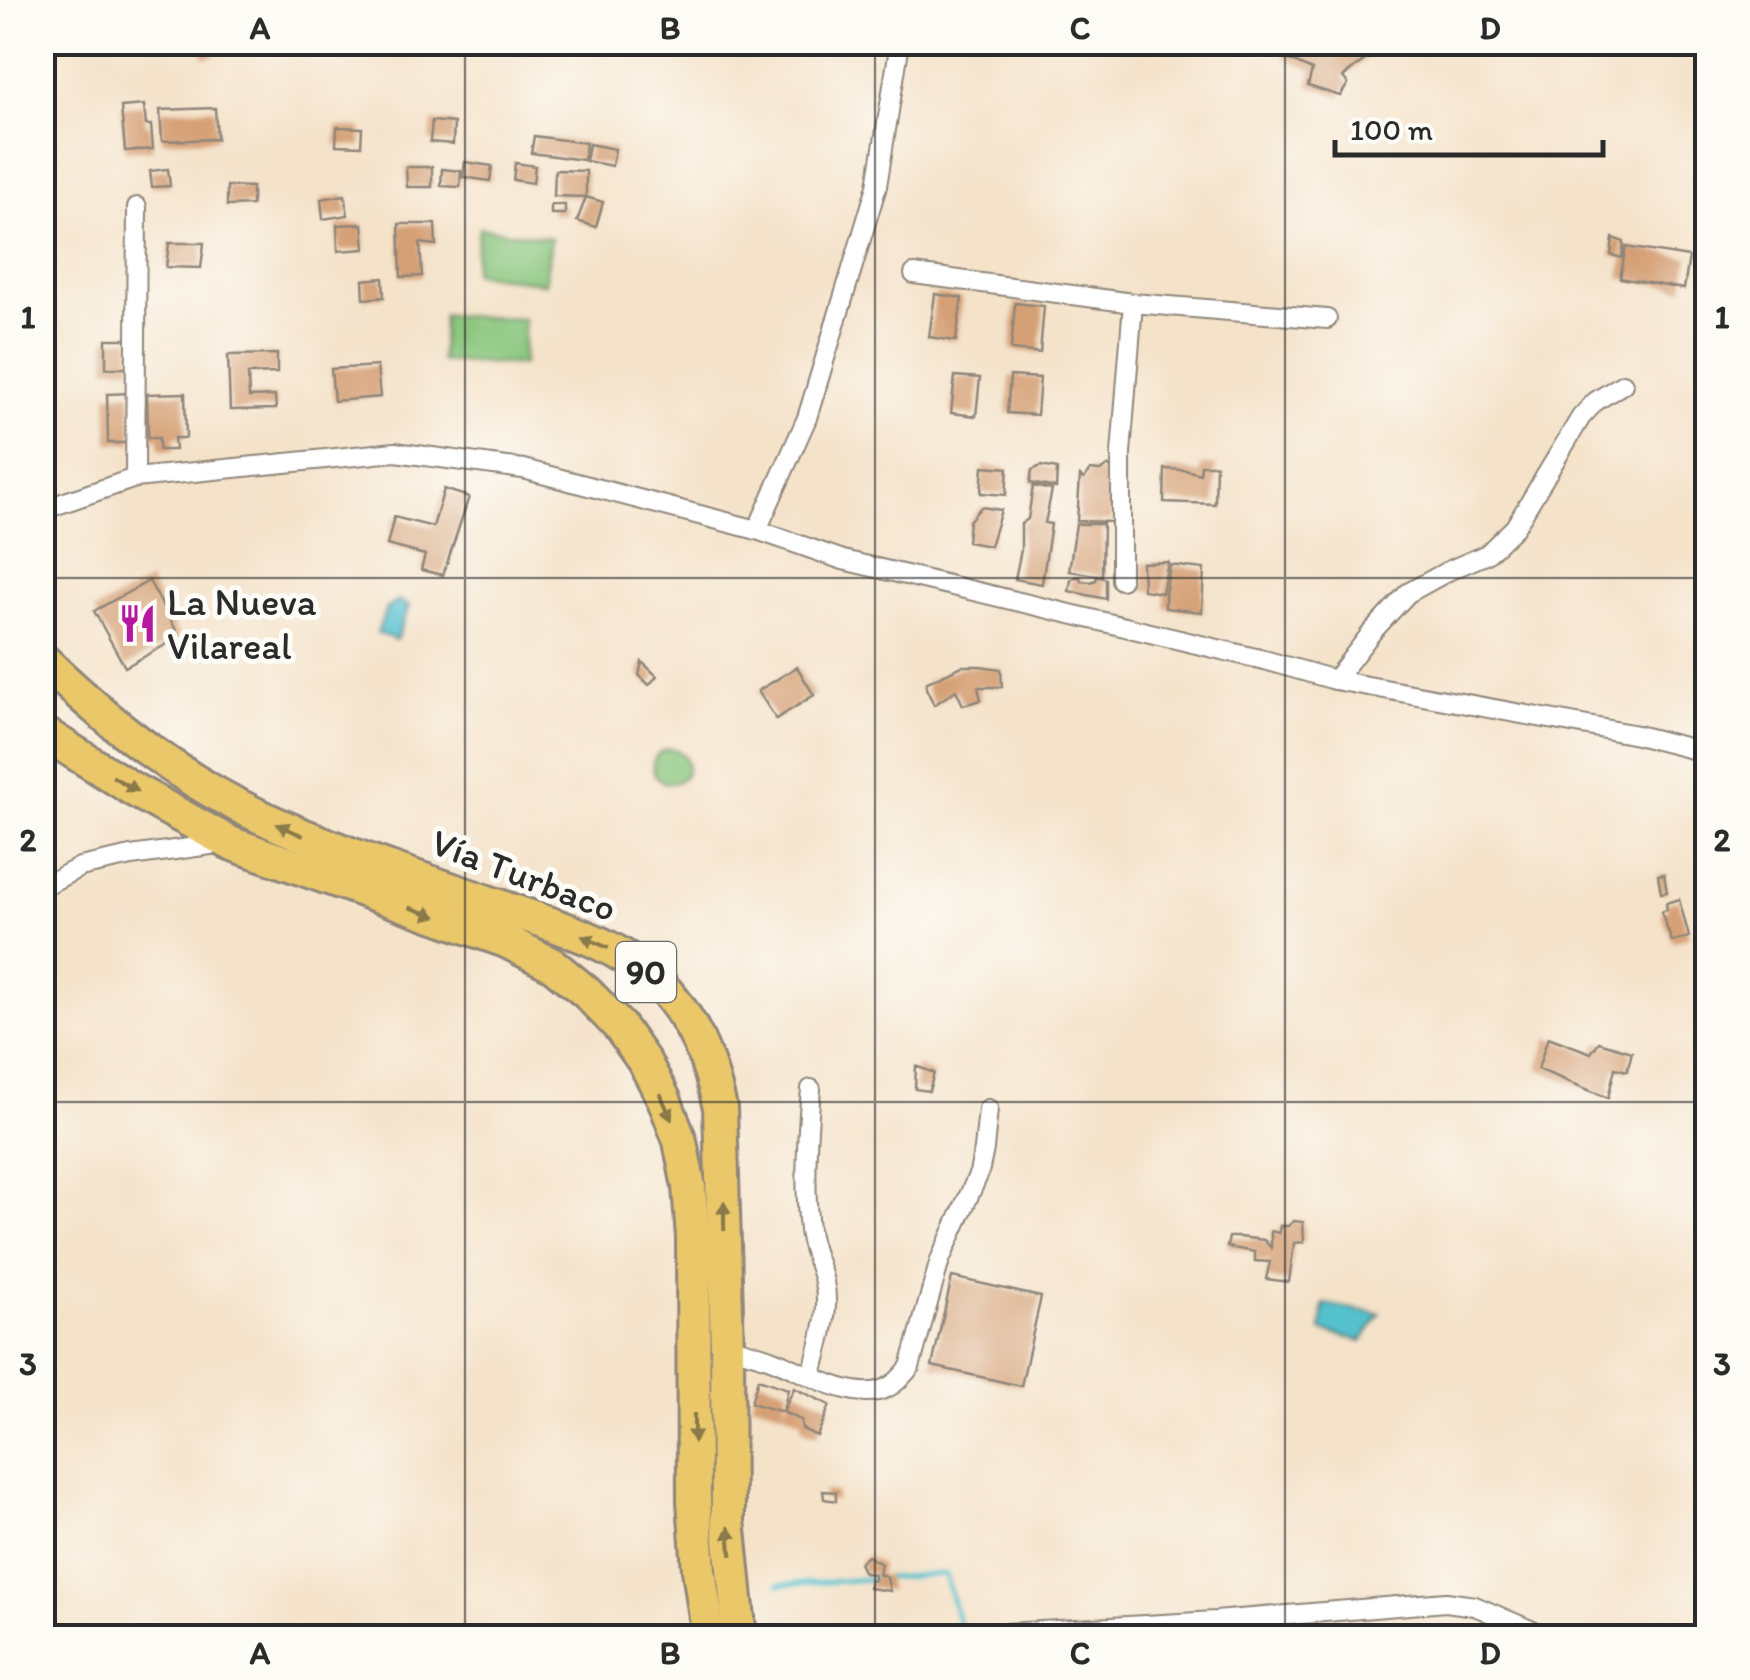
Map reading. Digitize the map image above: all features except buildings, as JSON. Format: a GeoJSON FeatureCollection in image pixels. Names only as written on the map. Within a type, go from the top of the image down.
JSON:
{"type":"FeatureCollection","features":[{"type":"Feature","properties":{"kind":"highway","name":"Vía Turbaco"},"geometry":{"type":"LineString","coordinates":[[42,658],[87,702],[164,762],[253,814],[606,946],[634,963],[674,1000],[698,1038],[720,1108],[728,1520],[740,1638]]}},
{"type":"Feature","properties":{"kind":"highway","name":"Vía Turbaco"},"geometry":{"type":"LineString","coordinates":[[42,732],[134,790],[230,843],[506,940],[553,965],[588,993],[618,1026],[645,1063],[664,1099],[680,1140],[692,1211],[694,1500],[709,1638]]}},
{"type":"Feature","properties":{"kind":"street"},"geometry":{"type":"LineString","coordinates":[[756,530],[807,418],[877,186],[900,42]]}},
{"type":"Feature","properties":{"kind":"street"},"geometry":{"type":"LineString","coordinates":[[135,478],[137,207]]}},
{"type":"Feature","properties":{"kind":"street"},"geometry":{"type":"LineString","coordinates":[[914,274],[1133,303],[1326,320]]}},
{"type":"Feature","properties":{"kind":"street"},"geometry":{"type":"LineString","coordinates":[[1121,580],[1121,452],[1133,303]]}},
{"type":"Feature","properties":{"kind":"street"},"geometry":{"type":"LineString","coordinates":[[1336,680],[1408,593],[1487,554],[1514,527],[1581,417],[1596,400],[1623,384]]}},
{"type":"Feature","properties":{"kind":"street"},"geometry":{"type":"LineString","coordinates":[[42,510],[135,478],[395,452],[523,469],[756,530],[843,560],[1336,680],[1637,736],[1708,753]]}},
{"type":"Feature","properties":{"kind":"street"},"geometry":{"type":"LineString","coordinates":[[42,887],[80,867],[230,843]]}},
{"type":"Feature","properties":{"kind":"street"},"geometry":{"type":"LineString","coordinates":[[812,1088],[806,1194],[810,1248],[824,1283],[826,1304],[812,1375]]}},
{"type":"Feature","properties":{"kind":"street"},"geometry":{"type":"LineString","coordinates":[[727,1346],[838,1387],[865,1392],[883,1390],[899,1380],[910,1368],[940,1260],[979,1174],[988,1109]]}},
{"type":"Feature","properties":{"kind":"street"},"geometry":{"type":"LineString","coordinates":[[984,1638],[1004,1633],[1446,1602],[1475,1606],[1549,1638]]}},
{"type":"Feature","properties":{"kind":"green space"},"geometry":{"type":"Polygon","coordinates":[[[479,228],[551,238],[545,283],[473,273],[479,228]]]}},
{"type":"Feature","properties":{"kind":"green space"},"geometry":{"type":"Polygon","coordinates":[[[443,315],[524,319],[523,365],[441,361],[443,315]]]}},
{"type":"Feature","properties":{"kind":"green space"},"geometry":{"type":"Polygon","coordinates":[[[670,749],[682,754],[687,766],[682,778],[670,783],[658,778],[653,766],[658,754],[670,749]]]}},
{"type":"Feature","properties":{"kind":"water"},"geometry":{"type":"Polygon","coordinates":[[[398,601],[409,606],[396,640],[377,633],[386,609],[398,601]]]}},
{"type":"Feature","properties":{"kind":"water"},"geometry":{"type":"Polygon","coordinates":[[[1324,1304],[1380,1314],[1362,1341],[1321,1331],[1324,1304]]]}},
{"type":"Feature","properties":{"kind":"waterway"},"geometry":{"type":"LineString","coordinates":[[779,1585],[945,1574],[963,1638]]}},
{"type":"Feature","properties":{"kind":"place","name":"La Nueva Vilareal"},"geometry":{"type":"Point","coordinates":[137,624]}}]}
